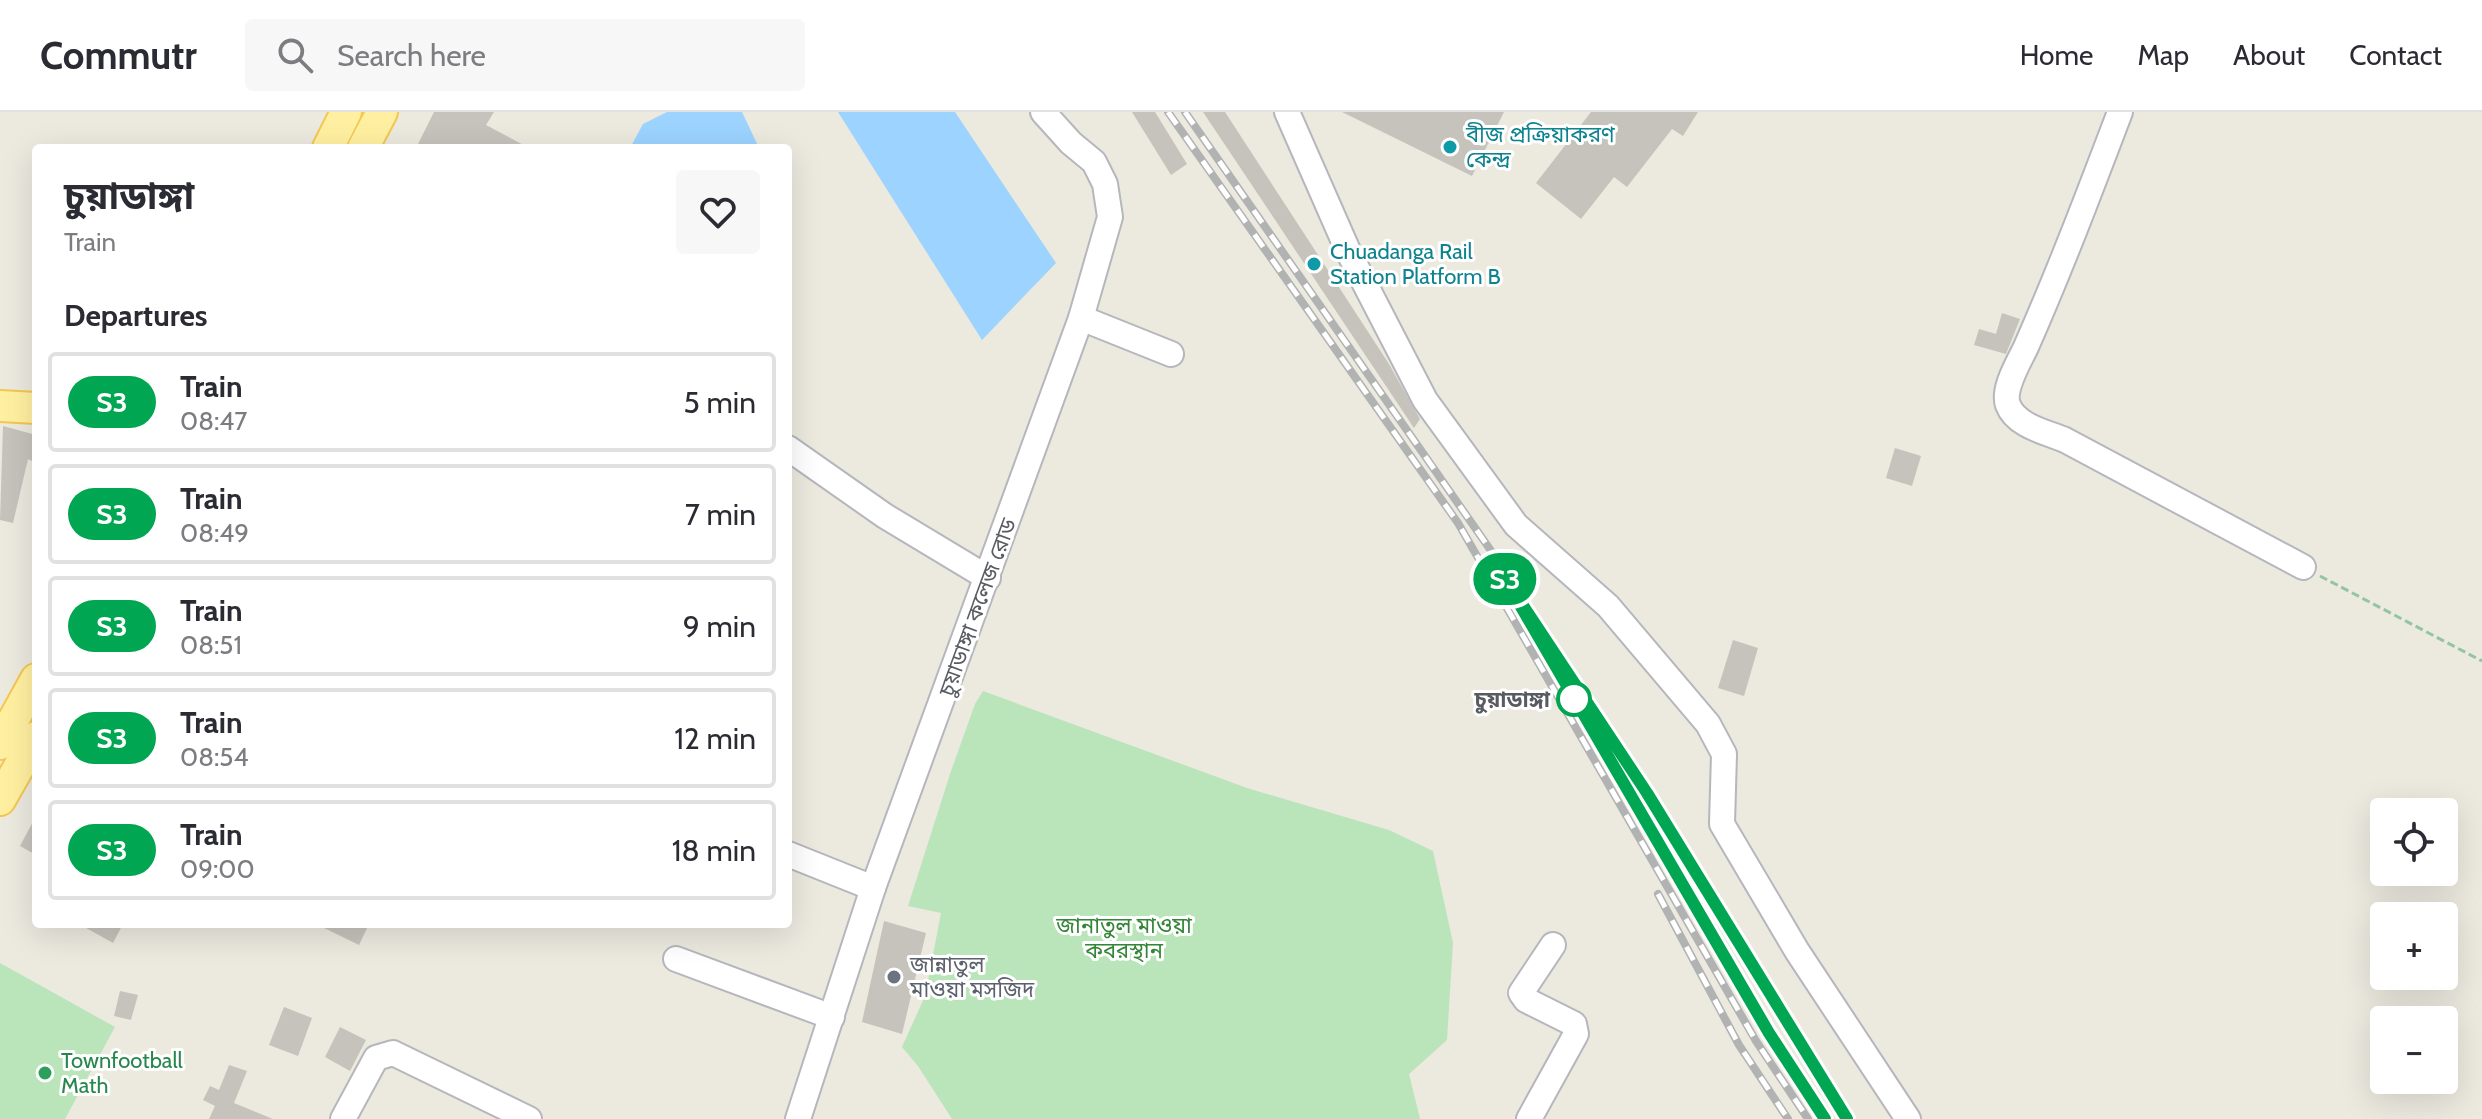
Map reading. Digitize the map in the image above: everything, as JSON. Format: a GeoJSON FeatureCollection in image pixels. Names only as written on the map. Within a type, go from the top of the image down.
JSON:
{"type":"FeatureCollection","features":[{"type":"Feature","properties":{"kind":"main road"},"geometry":{"type":"LineString","coordinates":[[330,144],[346,112]]}},
{"type":"Feature","properties":{"kind":"main road"},"geometry":{"type":"LineString","coordinates":[[365,144],[382,112]]}},
{"type":"Feature","properties":{"kind":"main road"},"geometry":{"type":"LineString","coordinates":[[0,406],[32,408]]}},
{"type":"Feature","properties":{"kind":"main road"},"geometry":{"type":"LineString","coordinates":[[0,744],[32,686]]}},
{"type":"Feature","properties":{"kind":"main road"},"geometry":{"type":"LineString","coordinates":[[0,800],[32,744]]}},
{"type":"Feature","properties":{"kind":"street","name":"চুয়াডাঙ্গা কলেজ রোড"},"geometry":{"type":"LineString","coordinates":[[798,1119],[873,888],[1081,318],[1110,217],[1105,184],[1094,162],[1043,112]]}},
{"type":"Feature","properties":{"kind":"street"},"geometry":{"type":"LineString","coordinates":[[1287,112],[1349,253],[1425,400],[1516,525],[1608,606],[1708,724],[1724,754],[1722,824],[1797,951],[1908,1119]]}},
{"type":"Feature","properties":{"kind":"street"},"geometry":{"type":"LineString","coordinates":[[2120,112],[2070,245],[2011,382],[2008,403],[2019,420],[2065,440],[2303,567]]}},
{"type":"Feature","properties":{"kind":"street"},"geometry":{"type":"LineString","coordinates":[[1081,318],[1171,354]]}},
{"type":"Feature","properties":{"kind":"street"},"geometry":{"type":"LineString","coordinates":[[792,451],[885,516],[988,578]]}},
{"type":"Feature","properties":{"kind":"street"},"geometry":{"type":"LineString","coordinates":[[792,856],[873,888]]}},
{"type":"Feature","properties":{"kind":"street"},"geometry":{"type":"LineString","coordinates":[[1529,1119],[1576,1034],[1574,1024],[1526,1000],[1521,993],[1553,945]]}},
{"type":"Feature","properties":{"kind":"street"},"geometry":{"type":"LineString","coordinates":[[676,959],[832,1017]]}},
{"type":"Feature","properties":{"kind":"street"},"geometry":{"type":"LineString","coordinates":[[343,1119],[371,1066],[384,1054],[402,1055],[529,1119]]}},
{"type":"Feature","properties":{"kind":"path"},"geometry":{"type":"LineString","coordinates":[[2303,567],[2482,661]]}},
{"type":"Feature","properties":{"kind":"green space","name":"জানাতুল মাওয়া কবরস্থান"},"geometry":{"type":"Polygon","coordinates":[[[983,691],[1247,788],[1389,830],[1433,851],[1453,943],[1447,1040],[1409,1074],[1420,1119],[952,1119],[902,1047],[925,996],[941,913],[908,906],[950,774],[975,704],[983,691]]]}},
{"type":"Feature","properties":{"kind":"green space","name":"Townfootball Math"},"geometry":{"type":"Polygon","coordinates":[[[0,963],[115,1027],[65,1119],[0,1119],[0,963]]]}},
{"type":"Feature","properties":{"kind":"water"},"geometry":{"type":"Polygon","coordinates":[[[667,112],[742,112],[757,144],[632,144],[643,124],[667,112]]]}},
{"type":"Feature","properties":{"kind":"water"},"geometry":{"type":"Polygon","coordinates":[[[838,112],[955,112],[1056,263],[982,340],[838,112]]]}},
{"type":"Feature","properties":{"kind":"building"},"geometry":{"type":"Polygon","coordinates":[[[434,112],[494,112],[486,125],[522,144],[418,144],[434,112]]]}},
{"type":"Feature","properties":{"kind":"building"},"geometry":{"type":"Polygon","coordinates":[[[1132,112],[1155,112],[1187,164],[1171,175],[1132,112]]]}},
{"type":"Feature","properties":{"kind":"building","name":"Chuadanga Rail Station Platform B"},"geometry":{"type":"Polygon","coordinates":[[[1203,112],[1225,112],[1389,364],[1420,419],[1414,428],[1203,112]]]}},
{"type":"Feature","properties":{"kind":"building","name":"বীজ প্রক্রিয়াকরণ কেন্দ্র"},"geometry":{"type":"Polygon","coordinates":[[[1342,112],[1504,112],[1472,176],[1342,112]]]}},
{"type":"Feature","properties":{"kind":"building"},"geometry":{"type":"Polygon","coordinates":[[[1591,112],[1698,112],[1683,136],[1672,129],[1627,187],[1614,177],[1581,219],[1536,183],[1591,112]]]}},
{"type":"Feature","properties":{"kind":"building"},"geometry":{"type":"Polygon","coordinates":[[[2002,313],[2020,319],[2006,354],[1974,345],[1979,329],[1996,334],[2002,313]]]}},
{"type":"Feature","properties":{"kind":"building"},"geometry":{"type":"Polygon","coordinates":[[[3,426],[32,434],[32,461],[28,459],[13,523],[0,520],[3,426]]]}},
{"type":"Feature","properties":{"kind":"building"},"geometry":{"type":"Polygon","coordinates":[[[1895,448],[1921,456],[1912,486],[1886,478],[1895,448]]]}},
{"type":"Feature","properties":{"kind":"building"},"geometry":{"type":"Polygon","coordinates":[[[1733,640],[1758,648],[1744,696],[1718,688],[1733,640]]]}},
{"type":"Feature","properties":{"kind":"building"},"geometry":{"type":"Polygon","coordinates":[[[32,824],[32,853],[20,846],[32,824]]]}},
{"type":"Feature","properties":{"kind":"building","name":"জান্নাতুল মাওয়া মসজিদ"},"geometry":{"type":"Polygon","coordinates":[[[884,921],[926,933],[902,1034],[862,1022],[884,921]]]}},
{"type":"Feature","properties":{"kind":"building"},"geometry":{"type":"Polygon","coordinates":[[[86,928],[121,928],[113,943],[86,928]]]}},
{"type":"Feature","properties":{"kind":"building"},"geometry":{"type":"Polygon","coordinates":[[[324,928],[367,928],[359,945],[324,928]]]}},
{"type":"Feature","properties":{"kind":"building"},"geometry":{"type":"Polygon","coordinates":[[[120,991],[138,995],[131,1020],[114,1016],[120,991]]]}},
{"type":"Feature","properties":{"kind":"building"},"geometry":{"type":"Polygon","coordinates":[[[284,1007],[312,1018],[298,1056],[269,1045],[284,1007]]]}},
{"type":"Feature","properties":{"kind":"building"},"geometry":{"type":"Polygon","coordinates":[[[340,1027],[366,1040],[350,1071],[325,1057],[340,1027]]]}},
{"type":"Feature","properties":{"kind":"building"},"geometry":{"type":"Polygon","coordinates":[[[229,1065],[247,1071],[234,1103],[273,1119],[209,1119],[215,1106],[203,1100],[210,1086],[219,1090],[229,1065]]]}},
{"type":"Feature","properties":{"kind":"railway"},"geometry":{"type":"LineString","coordinates":[[1168,112],[1458,523],[1756,1041],[1808,1119]]}},
{"type":"Feature","properties":{"kind":"railway"},"geometry":{"type":"LineString","coordinates":[[1185,112],[1494,555],[1502,574],[1769,1033],[1825,1119]]}},
{"type":"Feature","properties":{"kind":"railway"},"geometry":{"type":"LineString","coordinates":[[1602,724],[1847,1119]]}},
{"type":"Feature","properties":{"kind":"railway"},"geometry":{"type":"LineString","coordinates":[[1658,894],[1739,1045],[1788,1119]]}},
{"type":"Feature","properties":{"kind":"train","name":"S3"},"geometry":{"type":"LineString","coordinates":[[1825,1119],[1769,1033],[1502,574],[1647,793],[1847,1119]]}},
{"type":"Feature","properties":{"kind":"place","name":"বীজ প্রক্রিয়াকরণ কেন্দ্র"},"geometry":{"type":"Point","coordinates":[1450,147]}},
{"type":"Feature","properties":{"kind":"place","name":"Chuadanga Rail Station Platform B"},"geometry":{"type":"Point","coordinates":[1314,264]}},
{"type":"Feature","properties":{"kind":"place","name":"চুয়াডাঙ্গা"},"geometry":{"type":"Point","coordinates":[1574,699]}},
{"type":"Feature","properties":{"kind":"place","name":"জান্নাতুল মাওয়া মসজিদ"},"geometry":{"type":"Point","coordinates":[894,977]}},
{"type":"Feature","properties":{"kind":"place","name":"Townfootball Math"},"geometry":{"type":"Point","coordinates":[45,1073]}}]}
